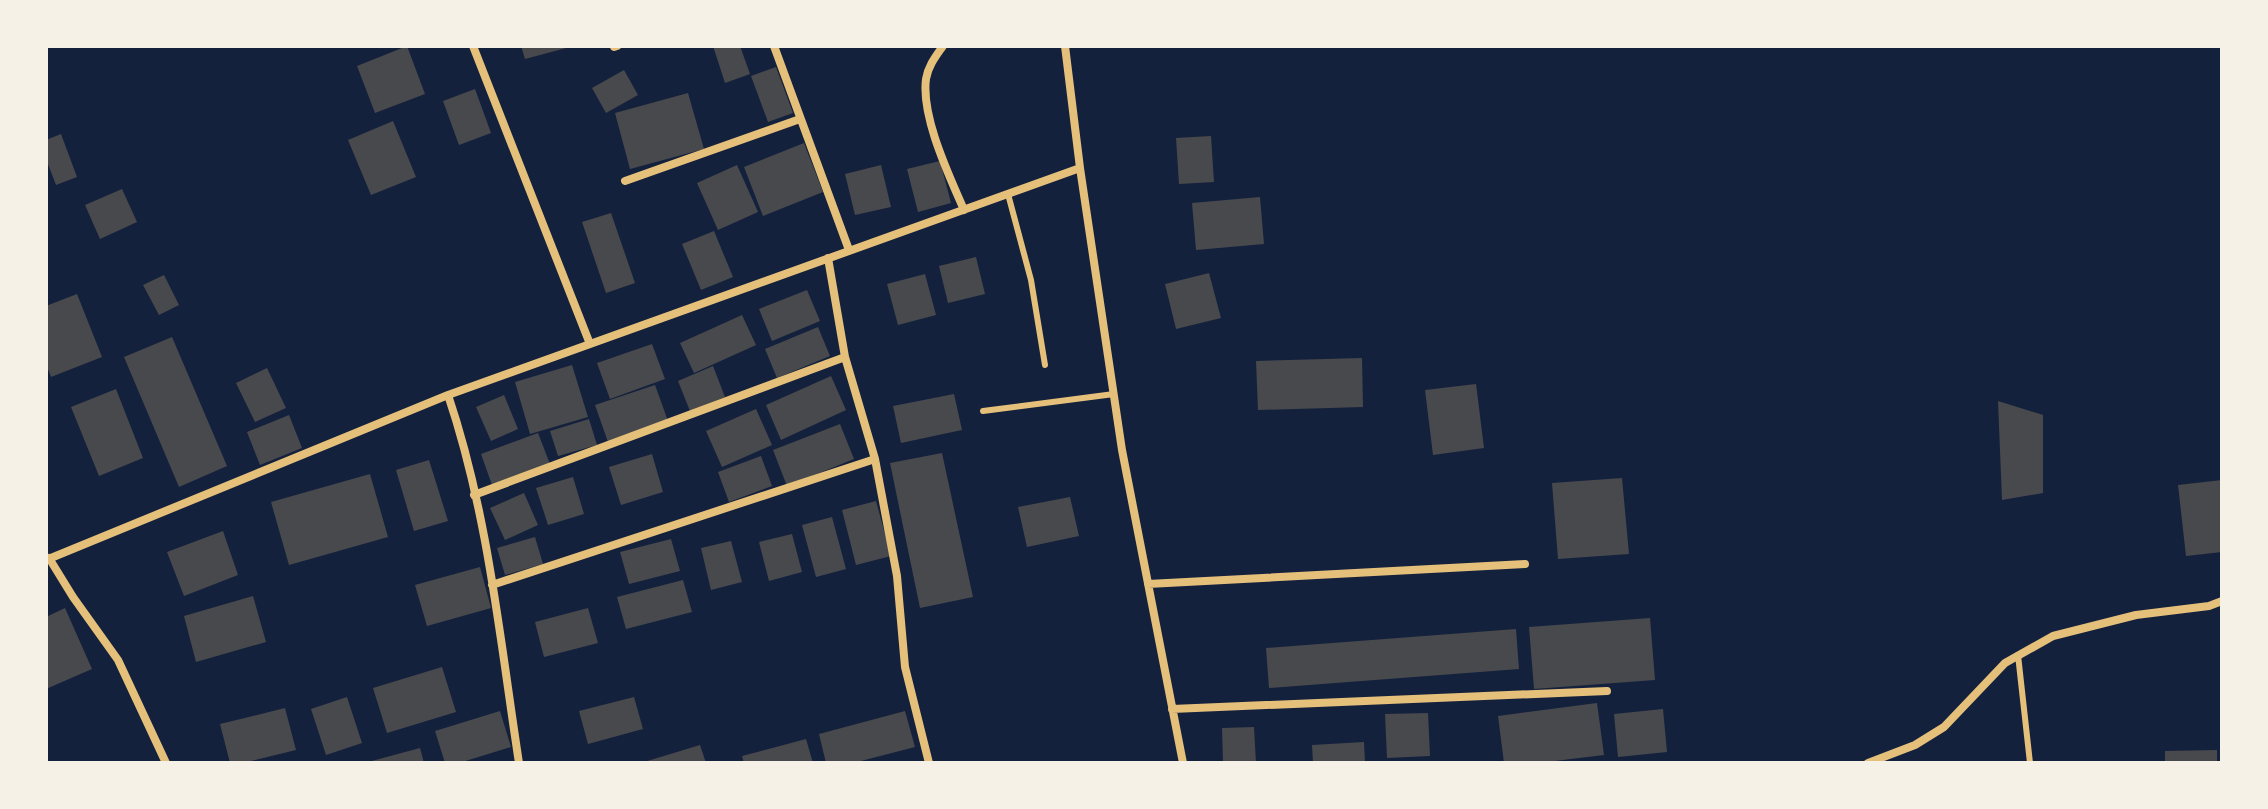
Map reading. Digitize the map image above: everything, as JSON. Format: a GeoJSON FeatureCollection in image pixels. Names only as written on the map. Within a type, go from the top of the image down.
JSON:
{"type":"FeatureCollection","features":[{"type":"Feature","properties":{"kind":"street"},"geometry":{"type":"LineString","coordinates":[[473,46],[590,344]]}},
{"type":"Feature","properties":{"kind":"street"},"geometry":{"type":"LineString","coordinates":[[774,46],[849,250]]}},
{"type":"Feature","properties":{"kind":"street"},"geometry":{"type":"LineString","coordinates":[[943,46],[926,77],[926,98],[950,177],[964,210]]}},
{"type":"Feature","properties":{"kind":"street"},"geometry":{"type":"LineString","coordinates":[[1065,46],[1122,450],[1183,763]]}},
{"type":"Feature","properties":{"kind":"street"},"geometry":{"type":"LineString","coordinates":[[625,181],[800,119]]}},
{"type":"Feature","properties":{"kind":"street"},"geometry":{"type":"LineString","coordinates":[[166,763],[118,660],[48,559],[448,395],[1080,168]]}},
{"type":"Feature","properties":{"kind":"street"},"geometry":{"type":"LineString","coordinates":[[828,258],[845,357],[875,459],[897,576],[905,667],[929,763]]}},
{"type":"Feature","properties":{"kind":"street"},"geometry":{"type":"LineString","coordinates":[[474,495],[845,357]]}},
{"type":"Feature","properties":{"kind":"street"},"geometry":{"type":"LineString","coordinates":[[448,395],[464,442],[492,585],[519,763]]}},
{"type":"Feature","properties":{"kind":"street"},"geometry":{"type":"LineString","coordinates":[[492,585],[875,459]]}},
{"type":"Feature","properties":{"kind":"street"},"geometry":{"type":"LineString","coordinates":[[1148,584],[1525,564]]}},
{"type":"Feature","properties":{"kind":"street"},"geometry":{"type":"LineString","coordinates":[[1868,763],[1915,745],[1944,727],[2005,663],[2053,636],[2136,615],[2209,606],[2222,601]]}},
{"type":"Feature","properties":{"kind":"street"},"geometry":{"type":"LineString","coordinates":[[1172,709],[1607,691]]}},
{"type":"Feature","properties":{"kind":"lane"},"geometry":{"type":"LineString","coordinates":[[1008,194],[1031,280],[1045,365]]}},
{"type":"Feature","properties":{"kind":"lane"},"geometry":{"type":"LineString","coordinates":[[983,411],[1114,394]]}},
{"type":"Feature","properties":{"kind":"lane"},"geometry":{"type":"LineString","coordinates":[[2018,655],[2030,763]]}},
{"type":"Feature","properties":{"kind":"building"},"geometry":{"type":"Polygon","coordinates":[[[407,46],[425,94],[375,113],[357,66],[407,46]]]}},
{"type":"Feature","properties":{"kind":"building"},"geometry":{"type":"Polygon","coordinates":[[[521,46],[570,46],[570,47],[525,59],[521,46]]]}},
{"type":"Feature","properties":{"kind":"building"},"geometry":{"type":"Polygon","coordinates":[[[713,46],[740,46],[750,74],[725,83],[713,46]]]}},
{"type":"Feature","properties":{"kind":"building"},"geometry":{"type":"Polygon","coordinates":[[[776,67],[793,113],[768,122],[751,76],[776,67]]]}},
{"type":"Feature","properties":{"kind":"building"},"geometry":{"type":"Polygon","coordinates":[[[624,70],[638,95],[606,113],[592,88],[624,70]]]}},
{"type":"Feature","properties":{"kind":"building"},"geometry":{"type":"Polygon","coordinates":[[[475,89],[491,133],[459,145],[443,101],[475,89]]]}},
{"type":"Feature","properties":{"kind":"building"},"geometry":{"type":"Polygon","coordinates":[[[688,93],[704,149],[630,169],[615,113],[688,93]]]}},
{"type":"Feature","properties":{"kind":"building"},"geometry":{"type":"Polygon","coordinates":[[[393,121],[416,177],[371,195],[348,140],[393,121]]]}},
{"type":"Feature","properties":{"kind":"building"},"geometry":{"type":"Polygon","coordinates":[[[61,134],[77,177],[56,185],[46,159],[46,140],[61,134]]]}},
{"type":"Feature","properties":{"kind":"building"},"geometry":{"type":"Polygon","coordinates":[[[1211,136],[1214,182],[1179,184],[1176,138],[1211,136]]]}},
{"type":"Feature","properties":{"kind":"building"},"geometry":{"type":"Polygon","coordinates":[[[804,143],[823,192],[763,216],[744,167],[804,143]]]}},
{"type":"Feature","properties":{"kind":"building"},"geometry":{"type":"Polygon","coordinates":[[[940,161],[951,203],[918,212],[907,169],[940,161]]]}},
{"type":"Feature","properties":{"kind":"building"},"geometry":{"type":"Polygon","coordinates":[[[737,165],[758,212],[718,230],[697,183],[737,165]]]}},
{"type":"Feature","properties":{"kind":"building"},"geometry":{"type":"Polygon","coordinates":[[[881,165],[891,207],[855,215],[845,174],[881,165]]]}},
{"type":"Feature","properties":{"kind":"building"},"geometry":{"type":"Polygon","coordinates":[[[122,189],[137,222],[100,239],[85,205],[122,189]]]}},
{"type":"Feature","properties":{"kind":"building"},"geometry":{"type":"Polygon","coordinates":[[[1260,197],[1264,244],[1196,250],[1192,203],[1260,197]]]}},
{"type":"Feature","properties":{"kind":"building"},"geometry":{"type":"Polygon","coordinates":[[[611,213],[635,283],[606,293],[582,222],[611,213]]]}},
{"type":"Feature","properties":{"kind":"building"},"geometry":{"type":"Polygon","coordinates":[[[714,231],[733,277],[701,290],[682,244],[714,231]]]}},
{"type":"Feature","properties":{"kind":"building"},"geometry":{"type":"Polygon","coordinates":[[[976,257],[985,294],[948,303],[939,266],[976,257]]]}},
{"type":"Feature","properties":{"kind":"building"},"geometry":{"type":"Polygon","coordinates":[[[1209,273],[1221,318],[1176,329],[1165,284],[1209,273]]]}},
{"type":"Feature","properties":{"kind":"building"},"geometry":{"type":"Polygon","coordinates":[[[925,274],[936,315],[898,325],[887,284],[925,274]]]}},
{"type":"Feature","properties":{"kind":"building"},"geometry":{"type":"Polygon","coordinates":[[[164,275],[179,305],[159,315],[143,285],[164,275]]]}},
{"type":"Feature","properties":{"kind":"building"},"geometry":{"type":"Polygon","coordinates":[[[807,290],[820,321],[772,341],[759,309],[807,290]]]}},
{"type":"Feature","properties":{"kind":"building"},"geometry":{"type":"Polygon","coordinates":[[[77,294],[102,357],[51,377],[46,364],[46,306],[77,294]]]}},
{"type":"Feature","properties":{"kind":"building"},"geometry":{"type":"Polygon","coordinates":[[[742,315],[756,345],[694,373],[680,343],[742,315]]]}},
{"type":"Feature","properties":{"kind":"building"},"geometry":{"type":"Polygon","coordinates":[[[818,327],[830,356],[777,378],[765,349],[818,327]]]}},
{"type":"Feature","properties":{"kind":"building"},"geometry":{"type":"Polygon","coordinates":[[[172,337],[227,466],[179,487],[124,357],[172,337]]]}},
{"type":"Feature","properties":{"kind":"building"},"geometry":{"type":"Polygon","coordinates":[[[652,344],[665,379],[610,399],[597,363],[652,344]]]}},
{"type":"Feature","properties":{"kind":"building"},"geometry":{"type":"Polygon","coordinates":[[[1362,358],[1363,407],[1258,410],[1256,361],[1362,358]]]}},
{"type":"Feature","properties":{"kind":"building"},"geometry":{"type":"Polygon","coordinates":[[[572,365],[588,417],[530,434],[515,382],[572,365]]]}},
{"type":"Feature","properties":{"kind":"building"},"geometry":{"type":"Polygon","coordinates":[[[713,366],[725,397],[690,411],[678,381],[713,366]]]}},
{"type":"Feature","properties":{"kind":"building"},"geometry":{"type":"Polygon","coordinates":[[[267,368],[286,408],[255,422],[236,383],[267,368]]]}},
{"type":"Feature","properties":{"kind":"building"},"geometry":{"type":"Polygon","coordinates":[[[831,376],[846,410],[781,440],[766,405],[831,376]]]}},
{"type":"Feature","properties":{"kind":"building"},"geometry":{"type":"Polygon","coordinates":[[[1476,384],[1484,448],[1433,455],[1425,390],[1476,384]]]}},
{"type":"Feature","properties":{"kind":"building"},"geometry":{"type":"Polygon","coordinates":[[[655,385],[668,421],[608,442],[595,405],[655,385]]]}},
{"type":"Feature","properties":{"kind":"building"},"geometry":{"type":"Polygon","coordinates":[[[116,389],[143,458],[99,476],[71,407],[116,389]]]}},
{"type":"Feature","properties":{"kind":"building"},"geometry":{"type":"Polygon","coordinates":[[[954,394],[962,430],[901,443],[893,406],[954,394]]]}},
{"type":"Feature","properties":{"kind":"building"},"geometry":{"type":"Polygon","coordinates":[[[504,395],[518,429],[491,441],[476,407],[504,395]]]}},
{"type":"Feature","properties":{"kind":"building"},"geometry":{"type":"Polygon","coordinates":[[[1998,401],[2043,415],[2043,493],[2002,500],[1998,401]]]}},
{"type":"Feature","properties":{"kind":"building"},"geometry":{"type":"Polygon","coordinates":[[[756,409],[772,445],[722,467],[706,431],[756,409]]]}},
{"type":"Feature","properties":{"kind":"building"},"geometry":{"type":"Polygon","coordinates":[[[289,415],[302,448],[260,465],[247,432],[289,415]]]}},
{"type":"Feature","properties":{"kind":"building"},"geometry":{"type":"Polygon","coordinates":[[[589,419],[597,445],[558,456],[550,431],[589,419]]]}},
{"type":"Feature","properties":{"kind":"building"},"geometry":{"type":"Polygon","coordinates":[[[840,424],[854,459],[787,486],[773,450],[840,424]]]}},
{"type":"Feature","properties":{"kind":"building"},"geometry":{"type":"Polygon","coordinates":[[[538,433],[550,464],[492,485],[481,454],[538,433]]]}},
{"type":"Feature","properties":{"kind":"building"},"geometry":{"type":"Polygon","coordinates":[[[942,453],[973,597],[920,608],[890,463],[942,453]]]}},
{"type":"Feature","properties":{"kind":"building"},"geometry":{"type":"Polygon","coordinates":[[[652,454],[663,492],[621,505],[609,467],[652,454]]]}},
{"type":"Feature","properties":{"kind":"building"},"geometry":{"type":"Polygon","coordinates":[[[761,456],[772,486],[729,502],[718,472],[761,456]]]}},
{"type":"Feature","properties":{"kind":"building"},"geometry":{"type":"Polygon","coordinates":[[[429,460],[448,521],[414,531],[396,470],[429,460]]]}},
{"type":"Feature","properties":{"kind":"building"},"geometry":{"type":"Polygon","coordinates":[[[370,474],[388,537],[289,565],[271,502],[370,474]]]}},
{"type":"Feature","properties":{"kind":"building"},"geometry":{"type":"Polygon","coordinates":[[[573,477],[584,514],[548,525],[536,488],[573,477]]]}},
{"type":"Feature","properties":{"kind":"building"},"geometry":{"type":"Polygon","coordinates":[[[1622,478],[1629,554],[1558,559],[1552,483],[1622,478]]]}},
{"type":"Feature","properties":{"kind":"building"},"geometry":{"type":"Polygon","coordinates":[[[2222,480],[2222,552],[2186,556],[2178,485],[2222,480]]]}},
{"type":"Feature","properties":{"kind":"building"},"geometry":{"type":"Polygon","coordinates":[[[524,493],[538,525],[505,540],[490,508],[524,493]]]}},
{"type":"Feature","properties":{"kind":"building"},"geometry":{"type":"Polygon","coordinates":[[[1070,497],[1079,536],[1027,547],[1018,507],[1070,497]]]}},
{"type":"Feature","properties":{"kind":"building"},"geometry":{"type":"Polygon","coordinates":[[[876,501],[891,556],[856,565],[842,510],[876,501]]]}},
{"type":"Feature","properties":{"kind":"building"},"geometry":{"type":"Polygon","coordinates":[[[832,517],[846,569],[816,577],[802,525],[832,517]]]}},
{"type":"Feature","properties":{"kind":"building"},"geometry":{"type":"Polygon","coordinates":[[[223,531],[238,575],[184,596],[167,552],[223,531]]]}},
{"type":"Feature","properties":{"kind":"building"},"geometry":{"type":"Polygon","coordinates":[[[792,534],[802,572],[769,581],[759,542],[792,534]]]}},
{"type":"Feature","properties":{"kind":"building"},"geometry":{"type":"Polygon","coordinates":[[[535,537],[543,564],[505,575],[497,548],[535,537]]]}},
{"type":"Feature","properties":{"kind":"building"},"geometry":{"type":"Polygon","coordinates":[[[671,539],[680,571],[629,584],[620,552],[671,539]]]}},
{"type":"Feature","properties":{"kind":"building"},"geometry":{"type":"Polygon","coordinates":[[[731,541],[742,582],[711,590],[701,548],[731,541]]]}},
{"type":"Feature","properties":{"kind":"building"},"geometry":{"type":"Polygon","coordinates":[[[480,567],[491,608],[427,626],[415,585],[480,567]]]}},
{"type":"Feature","properties":{"kind":"building"},"geometry":{"type":"Polygon","coordinates":[[[683,580],[692,612],[626,629],[617,597],[683,580]]]}},
{"type":"Feature","properties":{"kind":"building"},"geometry":{"type":"Polygon","coordinates":[[[253,596],[266,642],[196,662],[184,616],[253,596]]]}},
{"type":"Feature","properties":{"kind":"building"},"geometry":{"type":"Polygon","coordinates":[[[65,608],[92,669],[46,689],[46,617],[65,608]]]}},
{"type":"Feature","properties":{"kind":"building"},"geometry":{"type":"Polygon","coordinates":[[[588,608],[598,643],[544,657],[535,622],[588,608]]]}},
{"type":"Feature","properties":{"kind":"building"},"geometry":{"type":"Polygon","coordinates":[[[1650,618],[1655,680],[1534,689],[1529,627],[1650,618]]]}},
{"type":"Feature","properties":{"kind":"building"},"geometry":{"type":"Polygon","coordinates":[[[1516,629],[1519,669],[1269,688],[1266,648],[1516,629]]]}},
{"type":"Feature","properties":{"kind":"building"},"geometry":{"type":"Polygon","coordinates":[[[442,667],[456,712],[387,733],[373,688],[442,667]]]}},
{"type":"Feature","properties":{"kind":"building"},"geometry":{"type":"Polygon","coordinates":[[[347,697],[362,743],[326,755],[311,709],[347,697]]]}},
{"type":"Feature","properties":{"kind":"building"},"geometry":{"type":"Polygon","coordinates":[[[634,697],[643,729],[588,744],[579,711],[634,697]]]}},
{"type":"Feature","properties":{"kind":"building"},"geometry":{"type":"Polygon","coordinates":[[[1597,703],[1604,755],[1538,763],[1504,763],[1498,716],[1597,703]]]}},
{"type":"Feature","properties":{"kind":"building"},"geometry":{"type":"Polygon","coordinates":[[[285,708],[296,750],[243,763],[230,763],[220,724],[285,708]]]}},
{"type":"Feature","properties":{"kind":"building"},"geometry":{"type":"Polygon","coordinates":[[[1663,709],[1667,752],[1618,757],[1614,714],[1663,709]]]}},
{"type":"Feature","properties":{"kind":"building"},"geometry":{"type":"Polygon","coordinates":[[[500,711],[511,747],[459,763],[445,763],[435,731],[500,711]]]}},
{"type":"Feature","properties":{"kind":"building"},"geometry":{"type":"Polygon","coordinates":[[[905,711],[915,747],[853,763],[826,763],[819,734],[905,711]]]}},
{"type":"Feature","properties":{"kind":"building"},"geometry":{"type":"Polygon","coordinates":[[[1428,713],[1430,756],[1387,758],[1385,714],[1428,713]]]}},
{"type":"Feature","properties":{"kind":"building"},"geometry":{"type":"Polygon","coordinates":[[[1254,727],[1256,763],[1223,763],[1222,728],[1254,727]]]}},
{"type":"Feature","properties":{"kind":"building"},"geometry":{"type":"Polygon","coordinates":[[[806,739],[813,763],[744,763],[742,756],[806,739]]]}},
{"type":"Feature","properties":{"kind":"building"},"geometry":{"type":"Polygon","coordinates":[[[1364,742],[1365,763],[1313,763],[1312,745],[1364,742]]]}},
{"type":"Feature","properties":{"kind":"building"},"geometry":{"type":"Polygon","coordinates":[[[700,745],[706,763],[644,763],[644,762],[700,745]]]}},
{"type":"Feature","properties":{"kind":"building"},"geometry":{"type":"Polygon","coordinates":[[[420,748],[424,763],[368,763],[368,762],[420,748]]]}},
{"type":"Feature","properties":{"kind":"building"},"geometry":{"type":"Polygon","coordinates":[[[2217,750],[2217,763],[2165,763],[2165,751],[2217,750]]]}}]}
